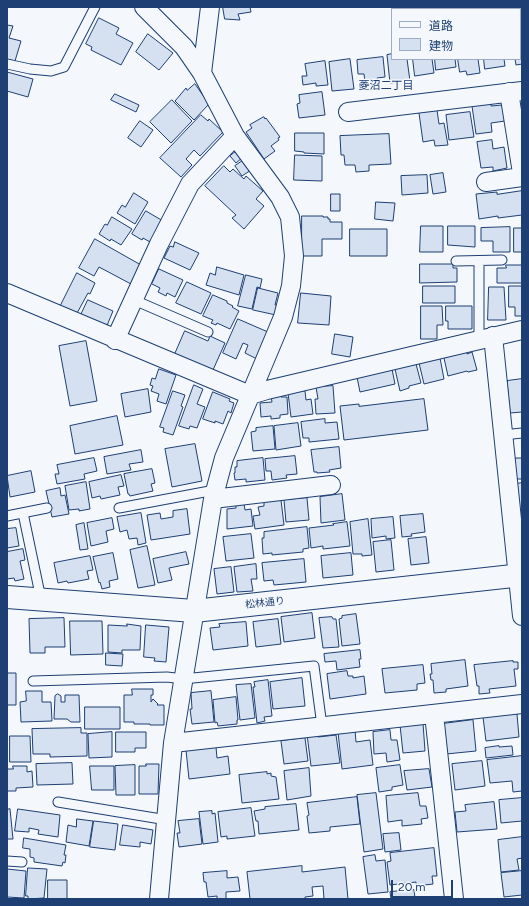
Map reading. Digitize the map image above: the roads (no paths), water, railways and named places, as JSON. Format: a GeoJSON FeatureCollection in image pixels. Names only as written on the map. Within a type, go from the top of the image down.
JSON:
{"type":"FeatureCollection","features":[{"type":"Feature","properties":{"kind":"street"},"geometry":{"type":"LineString","coordinates":[[144,7],[184,48],[202,73],[235,136],[280,196],[290,217],[294,256],[291,286],[283,318],[224,458],[214,494],[173,743],[159,899]]}},
{"type":"Feature","properties":{"kind":"street"},"geometry":{"type":"LineString","coordinates":[[202,73],[210,7]]}},
{"type":"Feature","properties":{"kind":"street"},"geometry":{"type":"LineString","coordinates":[[348,112],[516,92],[522,173]]}},
{"type":"Feature","properties":{"kind":"street"},"geometry":{"type":"LineString","coordinates":[[115,340],[159,244],[190,184],[235,136]]}},
{"type":"Feature","properties":{"kind":"street"},"geometry":{"type":"LineString","coordinates":[[486,182],[522,177]]}},
{"type":"Feature","properties":{"kind":"street"},"geometry":{"type":"LineString","coordinates":[[7,294],[250,395],[522,330]]}},
{"type":"Feature","properties":{"kind":"street"},"geometry":{"type":"LineString","coordinates":[[486,338],[503,435],[520,575],[522,616]]}},
{"type":"Feature","properties":{"kind":"street"},"geometry":{"type":"LineString","coordinates":[[214,494],[331,485]]}},
{"type":"Feature","properties":{"kind":"street","name":"松林通り"},"geometry":{"type":"LineString","coordinates":[[7,597],[194,611],[520,575]]}},
{"type":"Feature","properties":{"kind":"street"},"geometry":{"type":"LineString","coordinates":[[173,743],[522,704]]}},
{"type":"Feature","properties":{"kind":"street"},"geometry":{"type":"LineString","coordinates":[[434,714],[454,899]]}},
{"type":"Feature","properties":{"kind":"lane"},"geometry":{"type":"LineString","coordinates":[[7,64],[30,69],[51,71],[64,67],[96,7]]}},
{"type":"Feature","properties":{"kind":"lane"},"geometry":{"type":"LineString","coordinates":[[456,261],[502,260]]}},
{"type":"Feature","properties":{"kind":"lane"},"geometry":{"type":"LineString","coordinates":[[479,261],[486,338]]}},
{"type":"Feature","properties":{"kind":"lane"},"geometry":{"type":"LineString","coordinates":[[134,300],[208,332]]}},
{"type":"Feature","properties":{"kind":"lane"},"geometry":{"type":"LineString","coordinates":[[503,435],[522,433]]}},
{"type":"Feature","properties":{"kind":"lane"},"geometry":{"type":"LineString","coordinates":[[119,508],[214,494]]}},
{"type":"Feature","properties":{"kind":"lane"},"geometry":{"type":"LineString","coordinates":[[7,516],[47,508]]}},
{"type":"Feature","properties":{"kind":"lane"},"geometry":{"type":"LineString","coordinates":[[23,513],[41,599]]}},
{"type":"Feature","properties":{"kind":"lane"},"geometry":{"type":"LineString","coordinates":[[33,681],[167,677],[183,679],[314,666],[322,726]]}},
{"type":"Feature","properties":{"kind":"lane"},"geometry":{"type":"LineString","coordinates":[[58,802],[167,820]]}},
{"type":"Feature","properties":{"kind":"lane"},"geometry":{"type":"LineString","coordinates":[[7,861],[22,862]]}},
{"type":"Feature","properties":{"kind":"district","name":"菱沼二丁目"},"geometry":{"type":"Point","coordinates":[386,86]}}]}
